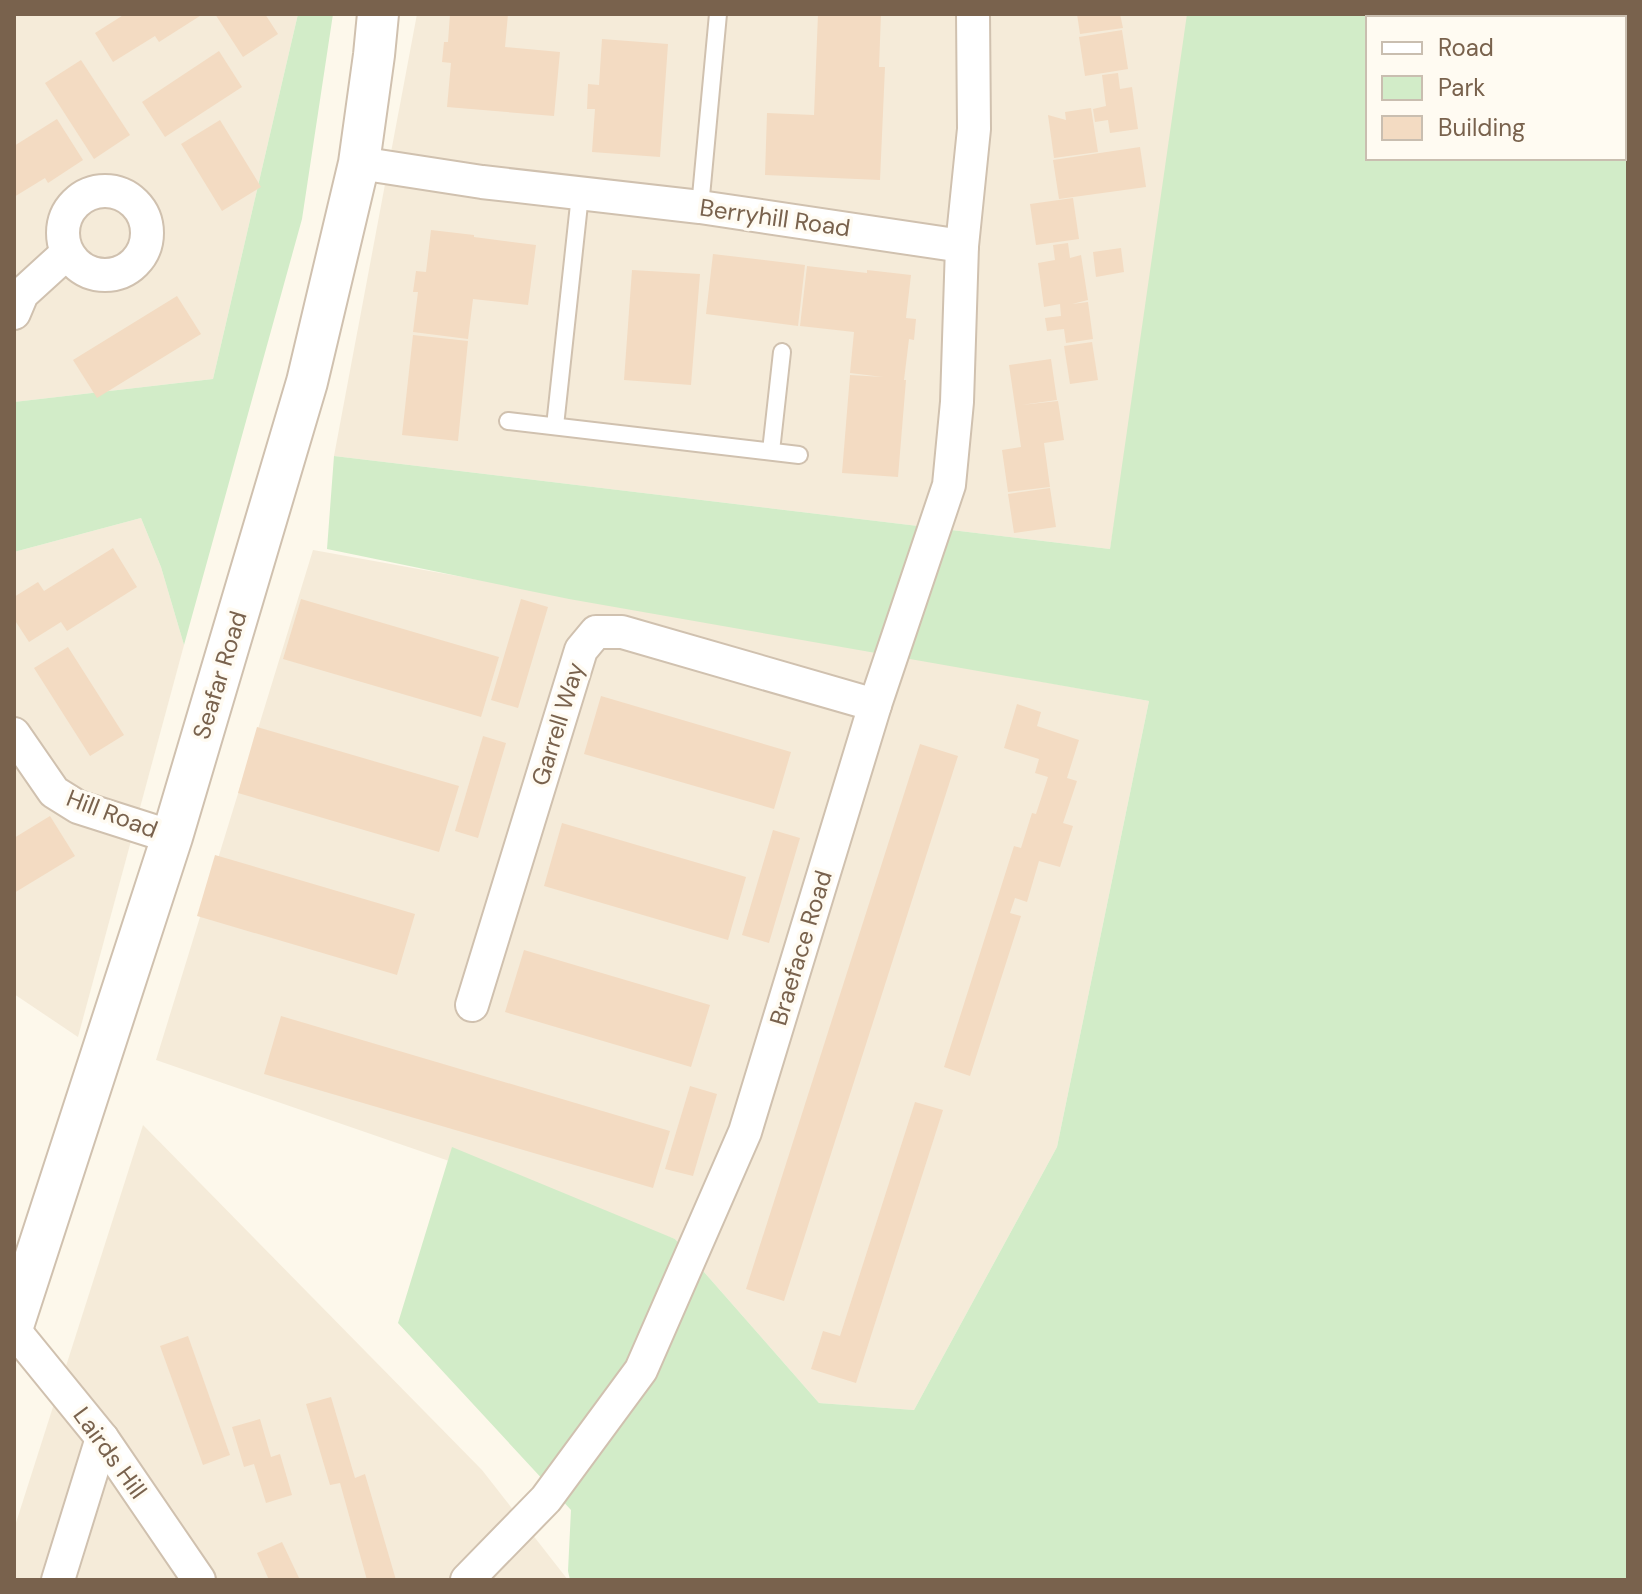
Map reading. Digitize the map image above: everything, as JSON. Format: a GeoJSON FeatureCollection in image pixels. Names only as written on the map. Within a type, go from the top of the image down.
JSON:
{"type":"FeatureCollection","features":[{"type":"Feature","properties":{"kind":"street","name":"Seafar Road"},"geometry":{"type":"LineString","coordinates":[[14,1323],[172,837],[307,382],[359,163],[378,14]]}},
{"type":"Feature","properties":{"kind":"street"},"geometry":{"type":"LineString","coordinates":[[962,246],[974,129],[973,14]]}},
{"type":"Feature","properties":{"kind":"street","name":"Berryhill Road"},"geometry":{"type":"LineString","coordinates":[[359,163],[470,181],[700,207],[962,246]]}},
{"type":"Feature","properties":{"kind":"street","name":"Braeface Road"},"geometry":{"type":"LineString","coordinates":[[467,1580],[546,1499],[641,1370],[745,1132],[875,705],[949,485],[957,402],[962,246]]}},
{"type":"Feature","properties":{"kind":"street"},"geometry":{"type":"LineString","coordinates":[[14,313],[22,294],[67,253]]}},
{"type":"Feature","properties":{"kind":"street","name":"Garrell Way"},"geometry":{"type":"LineString","coordinates":[[472,1005],[581,650],[596,632],[622,632],[875,705]]}},
{"type":"Feature","properties":{"kind":"street","name":"Hill Road"},"geometry":{"type":"LineString","coordinates":[[18,747],[54,792],[78,807],[172,837]]}},
{"type":"Feature","properties":{"kind":"street","name":"Lairds Hill"},"geometry":{"type":"LineString","coordinates":[[14,1330],[102,1438],[199,1580]]}},
{"type":"Feature","properties":{"kind":"street"},"geometry":{"type":"LineString","coordinates":[[58,1580],[102,1438]]}},
{"type":"Feature","properties":{"kind":"lane"},"geometry":{"type":"LineString","coordinates":[[700,207],[718,14]]}},
{"type":"Feature","properties":{"kind":"lane"},"geometry":{"type":"LineString","coordinates":[[555,426],[580,195]]}},
{"type":"Feature","properties":{"kind":"lane"},"geometry":{"type":"LineString","coordinates":[[771,451],[782,352]]}},
{"type":"Feature","properties":{"kind":"lane"},"geometry":{"type":"LineString","coordinates":[[508,421],[799,455]]}},
{"type":"Feature","properties":{"kind":"shaded area"},"geometry":{"type":"Polygon","coordinates":[[[14,14],[298,14],[213,379],[14,402],[14,14]]]}},
{"type":"Feature","properties":{"kind":"shaded area"},"geometry":{"type":"Polygon","coordinates":[[[417,14],[1196,14],[1110,549],[334,456],[417,14]]]}},
{"type":"Feature","properties":{"kind":"shaded area"},"geometry":{"type":"Polygon","coordinates":[[[141,518],[161,567],[184,645],[78,1037],[14,994],[14,552],[141,518]]]}},
{"type":"Feature","properties":{"kind":"shaded area"},"geometry":{"type":"Polygon","coordinates":[[[313,550],[1149,701],[1057,1147],[914,1410],[819,1403],[675,1239],[156,1060],[313,550]]]}},
{"type":"Feature","properties":{"kind":"shaded area"},"geometry":{"type":"Polygon","coordinates":[[[143,1125],[482,1470],[568,1580],[14,1580],[14,1529],[143,1125]]]}},
{"type":"Feature","properties":{"kind":"green space"},"geometry":{"type":"Polygon","coordinates":[[[298,14],[333,14],[302,219],[184,645],[161,567],[141,518],[14,552],[14,402],[213,379],[298,14]]]}},
{"type":"Feature","properties":{"kind":"green space"},"geometry":{"type":"Polygon","coordinates":[[[1187,14],[1628,14],[1628,1580],[570,1580],[571,1510],[398,1323],[452,1147],[675,1239],[819,1403],[914,1410],[1057,1147],[1149,701],[569,599],[327,549],[334,456],[1110,549],[1187,14]]]}},
{"type":"Feature","properties":{"kind":"building"},"geometry":{"type":"Polygon","coordinates":[[[125,14],[203,14],[159,42],[155,36],[113,62],[95,33],[125,14]]]}},
{"type":"Feature","properties":{"kind":"building"},"geometry":{"type":"Polygon","coordinates":[[[215,14],[265,14],[278,34],[243,57],[215,14]]]}},
{"type":"Feature","properties":{"kind":"building"},"geometry":{"type":"Polygon","coordinates":[[[450,14],[508,14],[505,47],[560,52],[554,116],[447,107],[451,63],[442,62],[444,42],[448,42],[450,14]]]}},
{"type":"Feature","properties":{"kind":"building"},"geometry":{"type":"Polygon","coordinates":[[[818,14],[881,14],[879,67],[885,67],[880,180],[765,175],[767,113],[814,115],[818,14]]]}},
{"type":"Feature","properties":{"kind":"building"},"geometry":{"type":"Polygon","coordinates":[[[1077,14],[1120,14],[1123,28],[1080,34],[1077,14]]]}},
{"type":"Feature","properties":{"kind":"building"},"geometry":{"type":"Polygon","coordinates":[[[1122,30],[1128,69],[1085,76],[1079,37],[1122,30]]]}},
{"type":"Feature","properties":{"kind":"building"},"geometry":{"type":"Polygon","coordinates":[[[602,39],[668,44],[660,157],[592,152],[595,109],[587,109],[588,84],[599,85],[602,39]]]}},
{"type":"Feature","properties":{"kind":"building"},"geometry":{"type":"Polygon","coordinates":[[[219,51],[242,87],[165,137],[142,102],[219,51]]]}},
{"type":"Feature","properties":{"kind":"building"},"geometry":{"type":"Polygon","coordinates":[[[81,60],[130,135],[94,159],[45,83],[81,60]]]}},
{"type":"Feature","properties":{"kind":"building"},"geometry":{"type":"Polygon","coordinates":[[[1118,73],[1120,89],[1132,87],[1138,129],[1110,133],[1108,120],[1095,122],[1093,109],[1106,106],[1102,75],[1118,73]]]}},
{"type":"Feature","properties":{"kind":"building"},"geometry":{"type":"Polygon","coordinates":[[[1091,108],[1098,152],[1054,158],[1048,115],[1066,120],[1065,112],[1091,108]]]}},
{"type":"Feature","properties":{"kind":"building"},"geometry":{"type":"Polygon","coordinates":[[[57,119],[83,160],[48,183],[45,178],[14,197],[14,146],[57,119]]]}},
{"type":"Feature","properties":{"kind":"building"},"geometry":{"type":"Polygon","coordinates":[[[220,120],[261,187],[222,211],[181,144],[220,120]]]}},
{"type":"Feature","properties":{"kind":"building"},"geometry":{"type":"Polygon","coordinates":[[[1140,147],[1146,187],[1059,199],[1053,160],[1140,147]]]}},
{"type":"Feature","properties":{"kind":"building"},"geometry":{"type":"Polygon","coordinates":[[[1073,198],[1079,239],[1036,245],[1030,204],[1073,198]]]}},
{"type":"Feature","properties":{"kind":"building"},"geometry":{"type":"Polygon","coordinates":[[[431,230],[536,245],[528,305],[473,299],[468,339],[413,332],[418,292],[413,292],[416,271],[426,272],[431,230]]]}},
{"type":"Feature","properties":{"kind":"building"},"geometry":{"type":"Polygon","coordinates":[[[1068,243],[1070,258],[1081,255],[1088,300],[1072,304],[1088,302],[1093,339],[1066,343],[1064,329],[1047,331],[1045,318],[1061,316],[1060,304],[1044,307],[1038,263],[1055,260],[1053,245],[1068,243]]]}},
{"type":"Feature","properties":{"kind":"building"},"geometry":{"type":"Polygon","coordinates":[[[1121,248],[1124,272],[1096,277],[1093,252],[1121,248]]]}},
{"type":"Feature","properties":{"kind":"building"},"geometry":{"type":"Polygon","coordinates":[[[713,254],[805,265],[798,326],[706,314],[713,254]]]}},
{"type":"Feature","properties":{"kind":"building"},"geometry":{"type":"Polygon","coordinates":[[[807,266],[911,275],[906,318],[916,319],[914,340],[909,339],[904,380],[898,477],[842,473],[850,375],[883,377],[850,373],[854,332],[800,326],[807,266]]]}},
{"type":"Feature","properties":{"kind":"building"},"geometry":{"type":"Polygon","coordinates":[[[632,270],[700,274],[691,385],[624,380],[632,270]]]}},
{"type":"Feature","properties":{"kind":"building"},"geometry":{"type":"Polygon","coordinates":[[[177,296],[201,334],[97,398],[73,360],[177,296]]]}},
{"type":"Feature","properties":{"kind":"building"},"geometry":{"type":"Polygon","coordinates":[[[413,335],[468,341],[458,441],[402,435],[413,335]]]}},
{"type":"Feature","properties":{"kind":"building"},"geometry":{"type":"Polygon","coordinates":[[[1092,342],[1098,380],[1070,384],[1064,346],[1092,342]]]}},
{"type":"Feature","properties":{"kind":"building"},"geometry":{"type":"Polygon","coordinates":[[[1051,359],[1057,400],[1021,405],[1058,401],[1064,440],[1044,443],[1050,487],[1008,492],[1002,450],[1021,447],[1009,365],[1051,359]]]}},
{"type":"Feature","properties":{"kind":"building"},"geometry":{"type":"Polygon","coordinates":[[[1050,488],[1056,527],[1014,533],[1008,494],[1050,488]]]}},
{"type":"Feature","properties":{"kind":"building"},"geometry":{"type":"Polygon","coordinates":[[[113,548],[137,587],[67,631],[61,622],[29,642],[14,619],[14,597],[38,582],[44,591],[113,548]]]}},
{"type":"Feature","properties":{"kind":"building"},"geometry":{"type":"Polygon","coordinates":[[[301,599],[499,657],[481,717],[283,659],[301,599]]]}},
{"type":"Feature","properties":{"kind":"building"},"geometry":{"type":"Polygon","coordinates":[[[521,599],[548,607],[518,708],[491,700],[521,599]]]}},
{"type":"Feature","properties":{"kind":"building"},"geometry":{"type":"Polygon","coordinates":[[[68,647],[124,735],[90,756],[34,668],[68,647]]]}},
{"type":"Feature","properties":{"kind":"building"},"geometry":{"type":"Polygon","coordinates":[[[601,696],[791,752],[774,809],[584,754],[601,696]]]}},
{"type":"Feature","properties":{"kind":"building"},"geometry":{"type":"Polygon","coordinates":[[[1017,704],[1041,712],[1037,726],[1079,740],[1067,778],[1077,781],[1063,823],[1073,826],[1060,867],[1039,861],[1027,902],[1015,898],[1010,913],[1021,916],[970,1076],[944,1067],[1014,846],[1021,848],[1048,777],[1035,773],[1039,759],[1004,748],[1017,704]]]}},
{"type":"Feature","properties":{"kind":"building"},"geometry":{"type":"Polygon","coordinates":[[[257,727],[459,786],[439,852],[238,793],[257,727]]]}},
{"type":"Feature","properties":{"kind":"building"},"geometry":{"type":"Polygon","coordinates":[[[483,736],[506,743],[478,838],[455,831],[483,736]]]}},
{"type":"Feature","properties":{"kind":"building"},"geometry":{"type":"Polygon","coordinates":[[[920,744],[958,756],[784,1301],[746,1289],[920,744]]]}},
{"type":"Feature","properties":{"kind":"building"},"geometry":{"type":"Polygon","coordinates":[[[50,816],[75,856],[14,893],[14,838],[50,816]]]}},
{"type":"Feature","properties":{"kind":"building"},"geometry":{"type":"Polygon","coordinates":[[[562,823],[746,877],[728,940],[544,886],[562,823]]]}},
{"type":"Feature","properties":{"kind":"building"},"geometry":{"type":"Polygon","coordinates":[[[773,830],[800,838],[769,943],[742,935],[773,830]]]}},
{"type":"Feature","properties":{"kind":"building"},"geometry":{"type":"Polygon","coordinates":[[[215,855],[415,914],[397,975],[197,916],[215,855]]]}},
{"type":"Feature","properties":{"kind":"building"},"geometry":{"type":"Polygon","coordinates":[[[524,950],[710,1005],[691,1067],[505,1012],[524,950]]]}},
{"type":"Feature","properties":{"kind":"building"},"geometry":{"type":"Polygon","coordinates":[[[281,1016],[670,1131],[653,1188],[264,1074],[281,1016]]]}},
{"type":"Feature","properties":{"kind":"building"},"geometry":{"type":"Polygon","coordinates":[[[690,1086],[717,1094],[693,1176],[665,1169],[690,1086]]]}},
{"type":"Feature","properties":{"kind":"building"},"geometry":{"type":"Polygon","coordinates":[[[915,1102],[943,1110],[856,1383],[811,1369],[823,1331],[840,1336],[915,1102]]]}},
{"type":"Feature","properties":{"kind":"building"},"geometry":{"type":"Polygon","coordinates":[[[188,1336],[230,1455],[203,1465],[160,1346],[188,1336]]]}},
{"type":"Feature","properties":{"kind":"building"},"geometry":{"type":"Polygon","coordinates":[[[331,1397],[355,1478],[365,1474],[396,1580],[367,1580],[340,1483],[330,1485],[306,1404],[331,1397]]]}},
{"type":"Feature","properties":{"kind":"building"},"geometry":{"type":"Polygon","coordinates":[[[260,1419],[271,1457],[280,1454],[292,1495],[266,1503],[254,1464],[244,1467],[232,1427],[260,1419]]]}},
{"type":"Feature","properties":{"kind":"building"},"geometry":{"type":"Polygon","coordinates":[[[282,1542],[300,1580],[269,1580],[257,1553],[282,1542]]]}}]}
